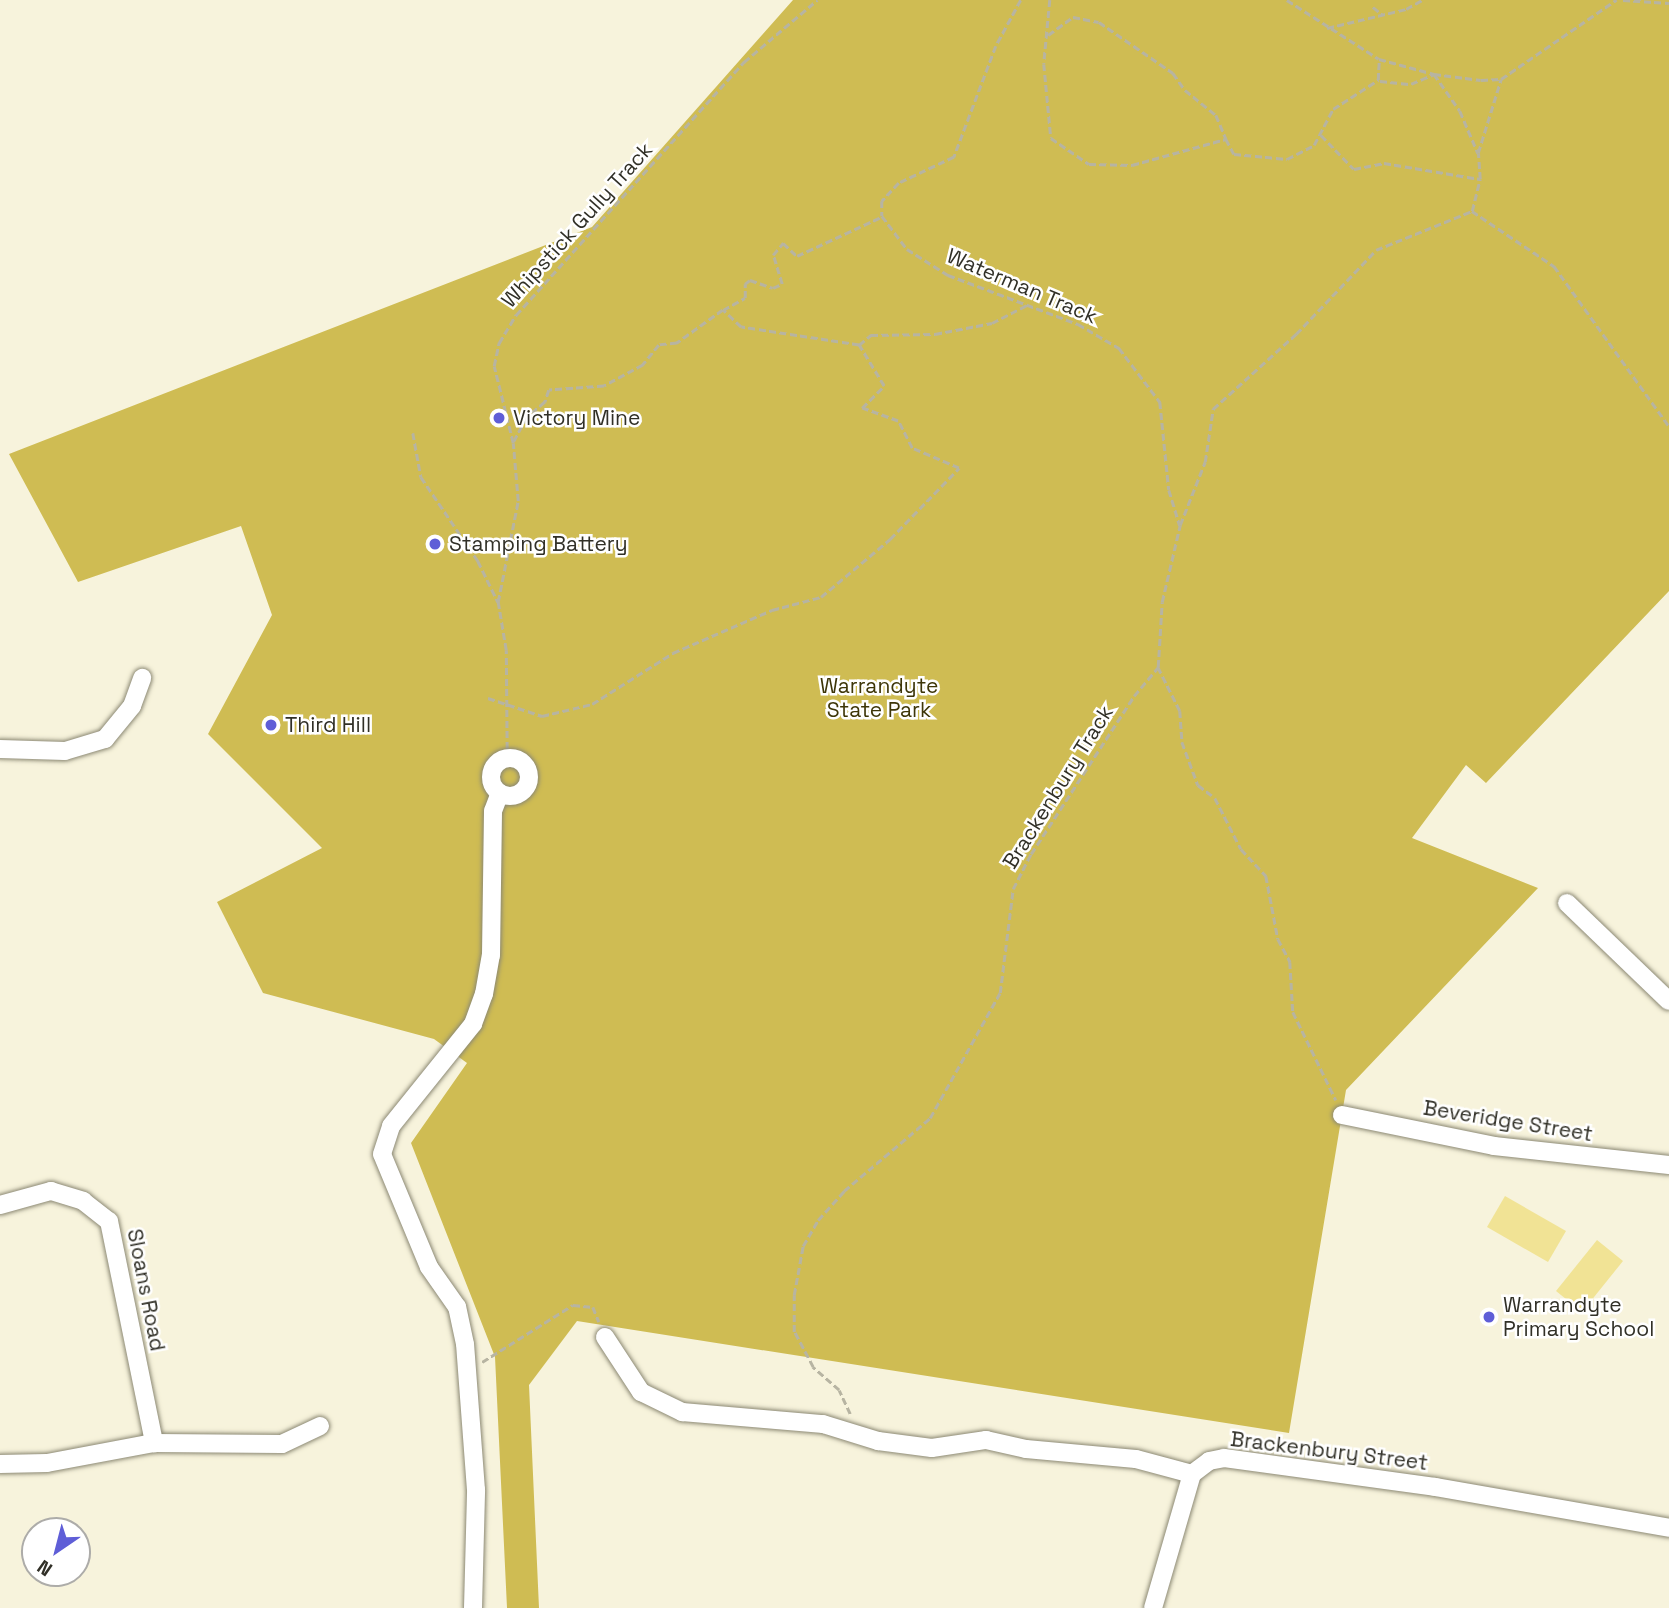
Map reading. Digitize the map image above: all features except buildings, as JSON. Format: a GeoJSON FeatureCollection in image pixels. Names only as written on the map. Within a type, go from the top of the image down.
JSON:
{"type":"FeatureCollection","features":[{"type":"Feature","properties":{"kind":"street"},"geometry":{"type":"LineString","coordinates":[[0,749],[65,751],[105,739],[132,706],[142,678]]}},
{"type":"Feature","properties":{"kind":"street"},"geometry":{"type":"LineString","coordinates":[[473,1608],[476,1490],[468,1371],[457,1307],[429,1267],[382,1154],[391,1126],[473,1024],[484,994],[491,955],[493,811],[500,793],[491,774],[506,759],[524,765],[527,783],[513,796],[500,793]]}},
{"type":"Feature","properties":{"kind":"street"},"geometry":{"type":"LineString","coordinates":[[1567,903],[1669,1001]]}},
{"type":"Feature","properties":{"kind":"street","name":"Beveridge Street"},"geometry":{"type":"LineString","coordinates":[[1342,1115],[1494,1146],[1669,1165]]}},
{"type":"Feature","properties":{"kind":"street","name":"Sloans Road"},"geometry":{"type":"LineString","coordinates":[[0,1205],[51,1192],[83,1201],[109,1221],[154,1443]]}},
{"type":"Feature","properties":{"kind":"street"},"geometry":{"type":"LineString","coordinates":[[605,1337],[641,1392],[682,1412],[822,1424],[859,1435],[932,1448],[986,1440],[1026,1449],[1136,1459],[1192,1474],[1153,1608]]}},
{"type":"Feature","properties":{"kind":"street"},"geometry":{"type":"LineString","coordinates":[[0,1464],[47,1463],[154,1443],[282,1444],[320,1426]]}},
{"type":"Feature","properties":{"kind":"street","name":"Brackenbury Street"},"geometry":{"type":"LineString","coordinates":[[1192,1474],[1209,1461],[1224,1458],[1435,1487],[1669,1528]]}},
{"type":"Feature","properties":{"kind":"path","name":"Whipstick Gully Track"},"geometry":{"type":"LineString","coordinates":[[506,759],[506,650],[498,602],[518,500],[513,443],[494,366],[499,343],[516,314],[744,62],[817,0]]}},
{"type":"Feature","properties":{"kind":"path"},"geometry":{"type":"LineString","coordinates":[[513,443],[527,417],[545,402],[549,390],[604,386],[643,365],[659,345],[677,343],[723,310],[745,298],[745,284],[750,280],[774,288],[782,284],[773,255],[783,243],[797,256],[883,216],[882,201],[899,183],[954,157],[996,46],[1021,0]]}},
{"type":"Feature","properties":{"kind":"path"},"geometry":{"type":"LineString","coordinates":[[1050,0],[1044,64],[1051,138],[1089,164],[1132,165],[1226,139]]}},
{"type":"Feature","properties":{"kind":"path"},"geometry":{"type":"LineString","coordinates":[[1287,0],[1379,59],[1434,74],[1501,79]]}},
{"type":"Feature","properties":{"kind":"path"},"geometry":{"type":"LineString","coordinates":[[1327,27],[1383,15],[1422,0]]}},
{"type":"Feature","properties":{"kind":"path"},"geometry":{"type":"LineString","coordinates":[[1478,153],[1501,79],[1616,0]]}},
{"type":"Feature","properties":{"kind":"path"},"geometry":{"type":"LineString","coordinates":[[1623,0],[1669,3]]}},
{"type":"Feature","properties":{"kind":"path"},"geometry":{"type":"LineString","coordinates":[[1373,6],[1383,15]]}},
{"type":"Feature","properties":{"kind":"path"},"geometry":{"type":"LineString","coordinates":[[1047,36],[1073,17],[1098,22],[1173,73],[1185,90],[1216,115],[1234,154],[1287,159],[1314,145],[1333,109],[1378,80],[1411,84],[1434,74]]}},
{"type":"Feature","properties":{"kind":"path"},"geometry":{"type":"LineString","coordinates":[[1378,80],[1379,59]]}},
{"type":"Feature","properties":{"kind":"path"},"geometry":{"type":"LineString","coordinates":[[1434,74],[1460,111],[1478,153],[1480,179],[1472,211]]}},
{"type":"Feature","properties":{"kind":"path"},"geometry":{"type":"LineString","coordinates":[[1320,134],[1354,169],[1384,163],[1480,179]]}},
{"type":"Feature","properties":{"kind":"path"},"geometry":{"type":"LineString","coordinates":[[1472,211],[1554,267],[1669,426]]}},
{"type":"Feature","properties":{"kind":"path"},"geometry":{"type":"LineString","coordinates":[[1342,1115],[1293,1012],[1290,962],[1278,939],[1266,876],[1241,849],[1215,798],[1198,785],[1182,742],[1180,711],[1158,667],[1163,602],[1180,526],[1205,462],[1213,409],[1296,334],[1376,250],[1472,211]]}},
{"type":"Feature","properties":{"kind":"path","name":"Waterman Track"},"geometry":{"type":"LineString","coordinates":[[883,216],[907,249],[948,275],[1029,304],[1119,348],[1143,375],[1160,402],[1169,490],[1180,526]]}},
{"type":"Feature","properties":{"kind":"path"},"geometry":{"type":"LineString","coordinates":[[723,310],[741,327],[859,345],[871,335],[936,334],[992,323],[1029,304]]}},
{"type":"Feature","properties":{"kind":"path"},"geometry":{"type":"LineString","coordinates":[[488,698],[542,716],[548,712],[592,704],[673,653],[772,610],[821,597],[890,539],[959,468],[912,448],[898,421],[862,408],[884,386],[859,345]]}},
{"type":"Feature","properties":{"kind":"path"},"geometry":{"type":"LineString","coordinates":[[413,433],[421,477],[478,561],[498,602]]}},
{"type":"Feature","properties":{"kind":"path","name":"Brackenbury Track"},"geometry":{"type":"LineString","coordinates":[[859,1435],[839,1390],[813,1367],[794,1332],[794,1295],[803,1247],[818,1220],[844,1191],[930,1118],[1000,993],[1013,889],[1031,854],[1134,696],[1158,667]]}},
{"type":"Feature","properties":{"kind":"path"},"geometry":{"type":"LineString","coordinates":[[468,1371],[573,1305],[593,1307],[605,1337]]}},
{"type":"Feature","properties":{"kind":"shaded area"},"geometry":{"type":"Polygon","coordinates":[[[1505,1196],[1566,1231],[1548,1262],[1487,1227],[1505,1196]]]}},
{"type":"Feature","properties":{"kind":"shaded area"},"geometry":{"type":"Polygon","coordinates":[[[1597,1240],[1623,1261],[1582,1312],[1556,1291],[1597,1240]]]}},
{"type":"Feature","properties":{"kind":"green space","name":"Warrandyte State Park"},"geometry":{"type":"Polygon","coordinates":[[[793,0],[1669,0],[1669,591],[1486,783],[1466,765],[1412,838],[1538,888],[1346,1090],[1289,1433],[577,1321],[529,1385],[539,1608],[507,1608],[495,1357],[411,1143],[467,1063],[434,1039],[263,993],[217,902],[322,848],[208,734],[272,615],[241,526],[78,582],[9,454],[592,227],[793,0]]]}},
{"type":"Feature","properties":{"kind":"place","name":"Victory Mine"},"geometry":{"type":"Point","coordinates":[499,418]}},
{"type":"Feature","properties":{"kind":"place","name":"Stamping Battery"},"geometry":{"type":"Point","coordinates":[435,544]}},
{"type":"Feature","properties":{"kind":"place","name":"Third Hill"},"geometry":{"type":"Point","coordinates":[271,725]}},
{"type":"Feature","properties":{"kind":"place","name":"Warrandyte Primary School"},"geometry":{"type":"Point","coordinates":[1489,1317]}}]}
